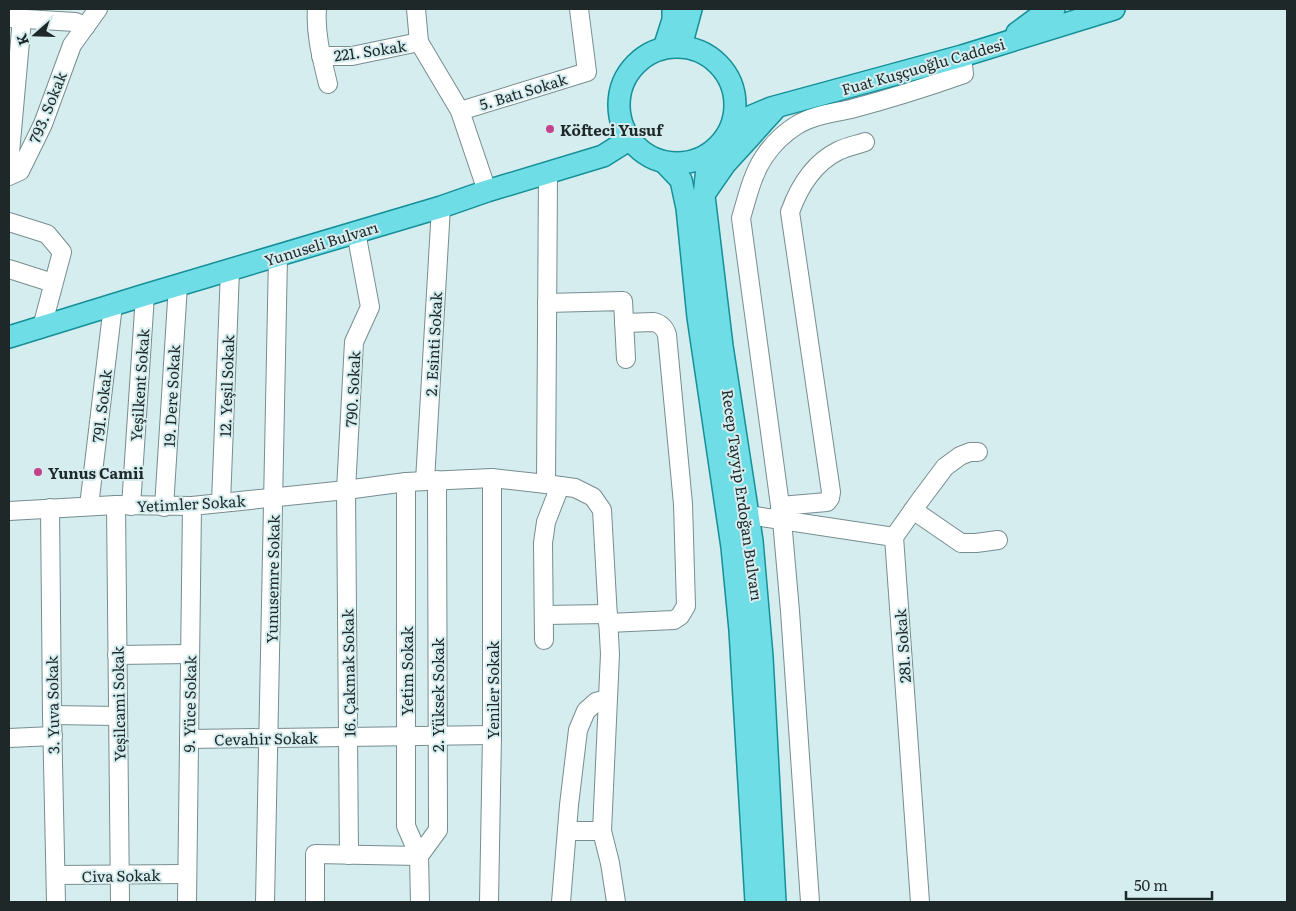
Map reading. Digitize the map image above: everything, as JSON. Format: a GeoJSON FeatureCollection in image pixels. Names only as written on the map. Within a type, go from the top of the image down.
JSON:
{"type":"FeatureCollection","features":[{"type":"Feature","properties":{"kind":"main road"},"geometry":{"type":"LineString","coordinates":[[672,47],[673,9]]}},
{"type":"Feature","properties":{"kind":"main road"},"geometry":{"type":"LineString","coordinates":[[672,47],[691,9]]}},
{"type":"Feature","properties":{"kind":"main road"},"geometry":{"type":"LineString","coordinates":[[1003,43],[1047,11],[1054,9]]}},
{"type":"Feature","properties":{"kind":"main road","name":"Fuat Kuşçuoğlu Caddesi"},"geometry":{"type":"LineString","coordinates":[[733,124],[777,106],[962,56],[1114,9]]}},
{"type":"Feature","properties":{"kind":"main road"},"geometry":{"type":"LineString","coordinates":[[672,47],[692,48],[709,56],[725,71],[735,95],[733,124],[724,141],[715,150],[692,162],[664,162],[653,158],[640,150],[630,139],[622,125],[619,98],[626,76],[633,66],[652,52],[672,47]]}},
{"type":"Feature","properties":{"kind":"main road"},"geometry":{"type":"LineString","coordinates":[[704,194],[725,164],[777,106]]}},
{"type":"Feature","properties":{"kind":"main road","name":"Yunuseli Bulvarı"},"geometry":{"type":"LineString","coordinates":[[9,337],[441,207],[603,156],[630,139]]}},
{"type":"Feature","properties":{"kind":"main road","name":"Recep Tayyip Erdoğan Bulvarı"},"geometry":{"type":"LineString","coordinates":[[715,150],[707,167],[704,194],[722,346],[752,541],[762,657],[775,902]]}},
{"type":"Feature","properties":{"kind":"main road","name":"Recep Tayyip Erdoğan Bulvarı"},"geometry":{"type":"LineString","coordinates":[[664,162],[681,180],[687,208],[698,318],[732,547],[740,630],[756,902]]}},
{"type":"Feature","properties":{"kind":"street","name":"793. Sokak"},"geometry":{"type":"LineString","coordinates":[[9,176],[20,171],[43,124],[72,45],[98,9]]}},
{"type":"Feature","properties":{"kind":"street"},"geometry":{"type":"LineString","coordinates":[[317,9],[316,21],[321,56],[328,84]]}},
{"type":"Feature","properties":{"kind":"street"},"geometry":{"type":"LineString","coordinates":[[416,9],[419,42],[460,111],[487,191]]}},
{"type":"Feature","properties":{"kind":"street","name":"5. Batı Sokak"},"geometry":{"type":"LineString","coordinates":[[460,111],[587,72],[580,9]]}},
{"type":"Feature","properties":{"kind":"street"},"geometry":{"type":"LineString","coordinates":[[9,164],[16,18],[75,22],[86,26]]}},
{"type":"Feature","properties":{"kind":"street","name":"221. Sokak"},"geometry":{"type":"LineString","coordinates":[[321,56],[352,56],[419,42]]}},
{"type":"Feature","properties":{"kind":"street"},"geometry":{"type":"LineString","coordinates":[[810,902],[791,621],[781,513],[741,218],[754,176],[764,157],[779,140],[797,125],[815,116],[850,109],[964,74],[962,56]]}},
{"type":"Feature","properties":{"kind":"street"},"geometry":{"type":"LineString","coordinates":[[748,515],[781,513],[826,502],[830,498],[831,492],[790,212],[805,181],[820,164],[840,150],[865,142]]}},
{"type":"Feature","properties":{"kind":"street"},"geometry":{"type":"LineString","coordinates":[[544,640],[543,544],[553,485],[547,303],[548,173]]}},
{"type":"Feature","properties":{"kind":"street","name":"2. Esinti Sokak"},"geometry":{"type":"LineString","coordinates":[[431,481],[441,207]]}},
{"type":"Feature","properties":{"kind":"street"},"geometry":{"type":"LineString","coordinates":[[9,222],[47,234],[62,252],[42,327]]}},
{"type":"Feature","properties":{"kind":"street","name":"790. Sokak"},"geometry":{"type":"LineString","coordinates":[[346,490],[354,342],[370,308],[356,232]]}},
{"type":"Feature","properties":{"kind":"street","name":"Yunusemre Sokak"},"geometry":{"type":"LineString","coordinates":[[265,902],[278,256]]}},
{"type":"Feature","properties":{"kind":"street"},"geometry":{"type":"LineString","coordinates":[[9,269],[53,283]]}},
{"type":"Feature","properties":{"kind":"street","name":"12. Yeşil Sokak"},"geometry":{"type":"LineString","coordinates":[[222,503],[230,270]]}},
{"type":"Feature","properties":{"kind":"street","name":"19. Dere Sokak"},"geometry":{"type":"LineString","coordinates":[[164,507],[178,285]]}},
{"type":"Feature","properties":{"kind":"street","name":"Yeşilkent Sokak"},"geometry":{"type":"LineString","coordinates":[[123,506],[145,295]]}},
{"type":"Feature","properties":{"kind":"street"},"geometry":{"type":"LineString","coordinates":[[547,303],[623,301],[626,359]]}},
{"type":"Feature","properties":{"kind":"street","name":"791. Sokak"},"geometry":{"type":"LineString","coordinates":[[89,506],[113,305]]}},
{"type":"Feature","properties":{"kind":"street"},"geometry":{"type":"LineString","coordinates":[[544,616],[674,620],[684,612],[686,606],[683,504],[666,330],[654,322],[624,323]]}},
{"type":"Feature","properties":{"kind":"street"},"geometry":{"type":"LineString","coordinates":[[781,513],[894,537],[945,467],[960,456],[970,452],[978,452]]}},
{"type":"Feature","properties":{"kind":"street","name":"Yetimler Sokak"},"geometry":{"type":"LineString","coordinates":[[9,511],[89,506],[192,506],[406,482],[492,478],[575,488],[593,497],[602,510],[610,654],[602,831],[610,863],[616,902]]}},
{"type":"Feature","properties":{"kind":"street","name":"Yeniler Sokak"},"geometry":{"type":"LineString","coordinates":[[489,902],[492,735],[492,478]]}},
{"type":"Feature","properties":{"kind":"street","name":"2. Yüksek Sokak"},"geometry":{"type":"LineString","coordinates":[[419,856],[438,830],[431,481]]}},
{"type":"Feature","properties":{"kind":"street","name":"Yetim Sokak"},"geometry":{"type":"LineString","coordinates":[[406,482],[406,826],[419,856]]}},
{"type":"Feature","properties":{"kind":"street","name":"16. Çakmak Sokak"},"geometry":{"type":"LineString","coordinates":[[346,490],[349,855]]}},
{"type":"Feature","properties":{"kind":"street","name":"Yeşilcami Sokak"},"geometry":{"type":"LineString","coordinates":[[120,902],[117,655],[123,506]]}},
{"type":"Feature","properties":{"kind":"street","name":"9. Yüce Sokak"},"geometry":{"type":"LineString","coordinates":[[187,902],[192,506]]}},
{"type":"Feature","properties":{"kind":"street","name":"3. Yuva Sokak"},"geometry":{"type":"LineString","coordinates":[[50,508],[56,902]]}},
{"type":"Feature","properties":{"kind":"street"},"geometry":{"type":"LineString","coordinates":[[913,510],[961,544],[998,540]]}},
{"type":"Feature","properties":{"kind":"street","name":"281. Sokak"},"geometry":{"type":"LineString","coordinates":[[894,537],[920,902]]}},
{"type":"Feature","properties":{"kind":"street"},"geometry":{"type":"LineString","coordinates":[[117,655],[190,654]]}},
{"type":"Feature","properties":{"kind":"street"},"geometry":{"type":"LineString","coordinates":[[561,902],[578,730],[586,711],[596,702],[607,699]]}},
{"type":"Feature","properties":{"kind":"street"},"geometry":{"type":"LineString","coordinates":[[52,715],[118,716]]}},
{"type":"Feature","properties":{"kind":"street","name":"Cevahir Sokak"},"geometry":{"type":"LineString","coordinates":[[189,739],[492,735]]}},
{"type":"Feature","properties":{"kind":"street"},"geometry":{"type":"LineString","coordinates":[[9,738],[53,736]]}},
{"type":"Feature","properties":{"kind":"street"},"geometry":{"type":"LineString","coordinates":[[567,831],[602,831]]}},
{"type":"Feature","properties":{"kind":"street"},"geometry":{"type":"LineString","coordinates":[[315,902],[316,854],[419,856],[420,902]]}},
{"type":"Feature","properties":{"kind":"street","name":"Civa Sokak"},"geometry":{"type":"LineString","coordinates":[[56,875],[187,874]]}},
{"type":"Feature","properties":{"kind":"place","name":"Köfteci Yusuf"},"geometry":{"type":"Point","coordinates":[550,129]}},
{"type":"Feature","properties":{"kind":"place","name":"Yunus Camii"},"geometry":{"type":"Point","coordinates":[38,472]}}]}
